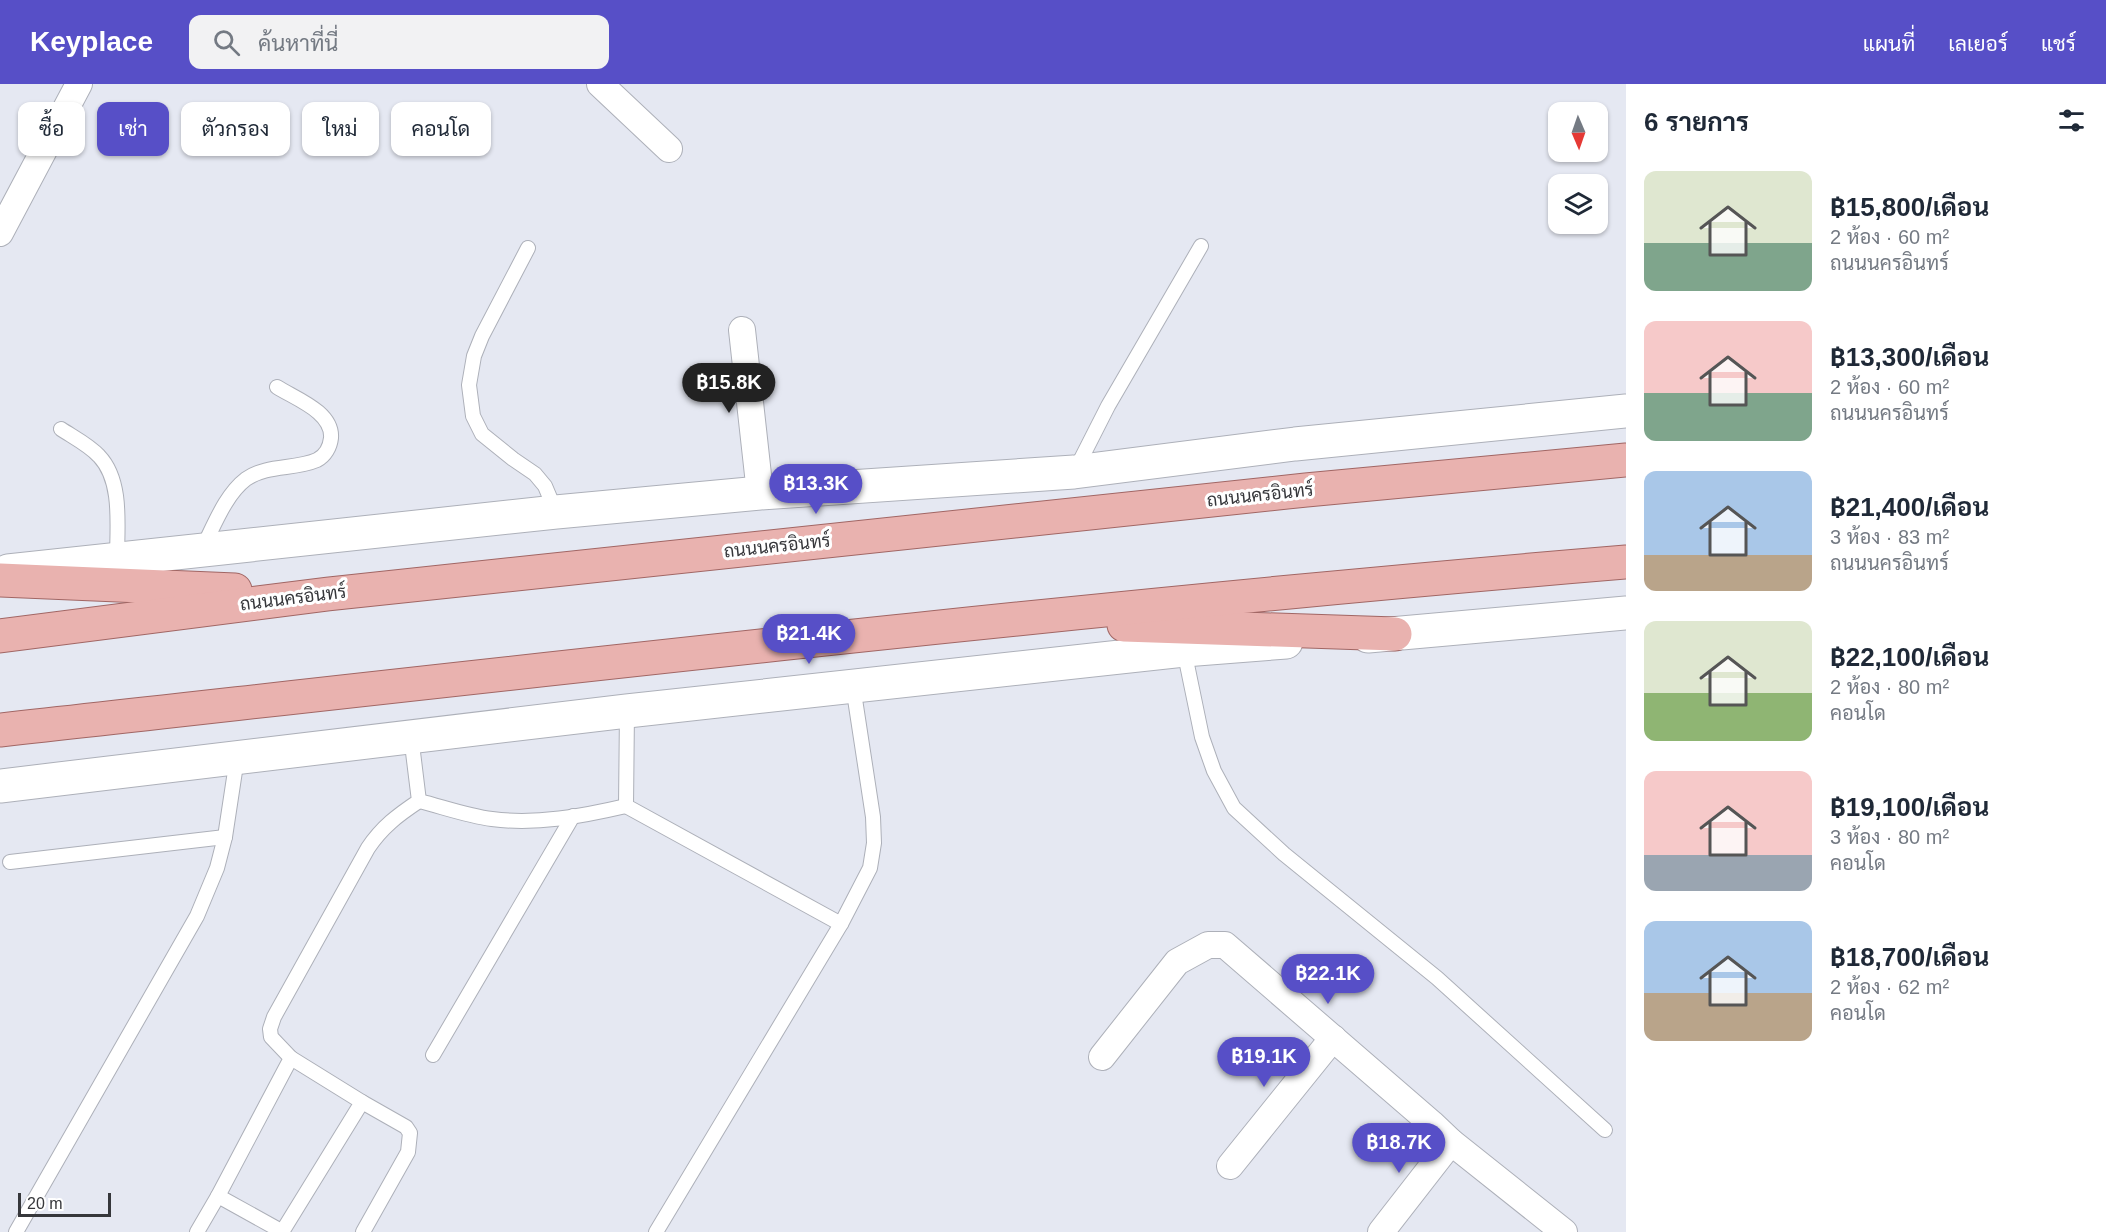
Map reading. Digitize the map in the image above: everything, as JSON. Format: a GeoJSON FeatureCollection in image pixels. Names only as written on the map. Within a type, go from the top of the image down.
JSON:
{"type":"FeatureCollection","features":[{"type":"Feature","properties":{"kind":"main road"},"geometry":{"type":"LineString","coordinates":[[0,572],[556,512],[760,493],[1074,472],[1295,444],[1626,411]]}},
{"type":"Feature","properties":{"kind":"main road","name":"ถนนนครอินทร์"},"geometry":{"type":"LineString","coordinates":[[0,636],[328,594],[1306,490],[1626,460]]}},
{"type":"Feature","properties":{"kind":"main road"},"geometry":{"type":"LineString","coordinates":[[0,730],[993,621],[1359,584],[1626,562]]}},
{"type":"Feature","properties":{"kind":"main road"},"geometry":{"type":"LineString","coordinates":[[0,580],[328,594]]}},
{"type":"Feature","properties":{"kind":"main road"},"geometry":{"type":"LineString","coordinates":[[0,786],[627,711],[1184,650],[1626,613]]}},
{"type":"Feature","properties":{"kind":"main road"},"geometry":{"type":"LineString","coordinates":[[993,621],[1395,634]]}},
{"type":"Feature","properties":{"kind":"street"},"geometry":{"type":"LineString","coordinates":[[0,233],[9,194],[79,84]]}},
{"type":"Feature","properties":{"kind":"street"},"geometry":{"type":"LineString","coordinates":[[600,84],[669,149]]}},
{"type":"Feature","properties":{"kind":"street"},"geometry":{"type":"LineString","coordinates":[[742,330],[760,493]]}},
{"type":"Feature","properties":{"kind":"street"},"geometry":{"type":"LineString","coordinates":[[1102,1057],[1177,962],[1208,945],[1225,945],[1451,1143],[1564,1232]]}},
{"type":"Feature","properties":{"kind":"street"},"geometry":{"type":"LineString","coordinates":[[1230,1166],[1333,1038]]}},
{"type":"Feature","properties":{"kind":"street"},"geometry":{"type":"LineString","coordinates":[[1380,1232],[1451,1143]]}},
{"type":"Feature","properties":{"kind":"lane"},"geometry":{"type":"LineString","coordinates":[[1074,472],[1108,406],[1202,246]]}},
{"type":"Feature","properties":{"kind":"lane"},"geometry":{"type":"LineString","coordinates":[[528,248],[482,336],[474,356],[469,385],[473,416],[482,434],[535,474],[545,486],[556,512]]}},
{"type":"Feature","properties":{"kind":"lane"},"geometry":{"type":"LineString","coordinates":[[201,550],[226,504],[245,480],[260,472],[319,459],[327,450],[331,438],[330,426],[321,414],[277,387]]}},
{"type":"Feature","properties":{"kind":"lane"},"geometry":{"type":"LineString","coordinates":[[61,429],[97,453],[107,465],[116,500],[117,559]]}},
{"type":"Feature","properties":{"kind":"lane"},"geometry":{"type":"LineString","coordinates":[[1184,650],[1202,736],[1214,771],[1234,808],[1284,854],[1437,978],[1605,1130]]}},
{"type":"Feature","properties":{"kind":"lane"},"geometry":{"type":"LineString","coordinates":[[656,1232],[841,924],[870,868],[874,843],[873,817],[853,686]]}},
{"type":"Feature","properties":{"kind":"lane"},"geometry":{"type":"LineString","coordinates":[[626,806],[627,711]]}},
{"type":"Feature","properties":{"kind":"lane"},"geometry":{"type":"LineString","coordinates":[[411,736],[419,801]]}},
{"type":"Feature","properties":{"kind":"lane"},"geometry":{"type":"LineString","coordinates":[[16,1232],[197,916],[217,868],[225,837],[237,756]]}},
{"type":"Feature","properties":{"kind":"lane"},"geometry":{"type":"LineString","coordinates":[[363,1232],[408,1152],[410,1133],[406,1127],[291,1058],[271,1037],[270,1029],[274,1017],[368,848],[379,832],[394,817],[419,801],[489,819],[522,822],[573,816],[626,806],[841,924]]}},
{"type":"Feature","properties":{"kind":"lane"},"geometry":{"type":"LineString","coordinates":[[433,1055],[573,816]]}},
{"type":"Feature","properties":{"kind":"lane"},"geometry":{"type":"LineString","coordinates":[[10,861],[225,837]]}},
{"type":"Feature","properties":{"kind":"lane"},"geometry":{"type":"LineString","coordinates":[[197,1232],[291,1058]]}},
{"type":"Feature","properties":{"kind":"lane"},"geometry":{"type":"LineString","coordinates":[[218,1196],[283,1232],[362,1102]]}}]}
